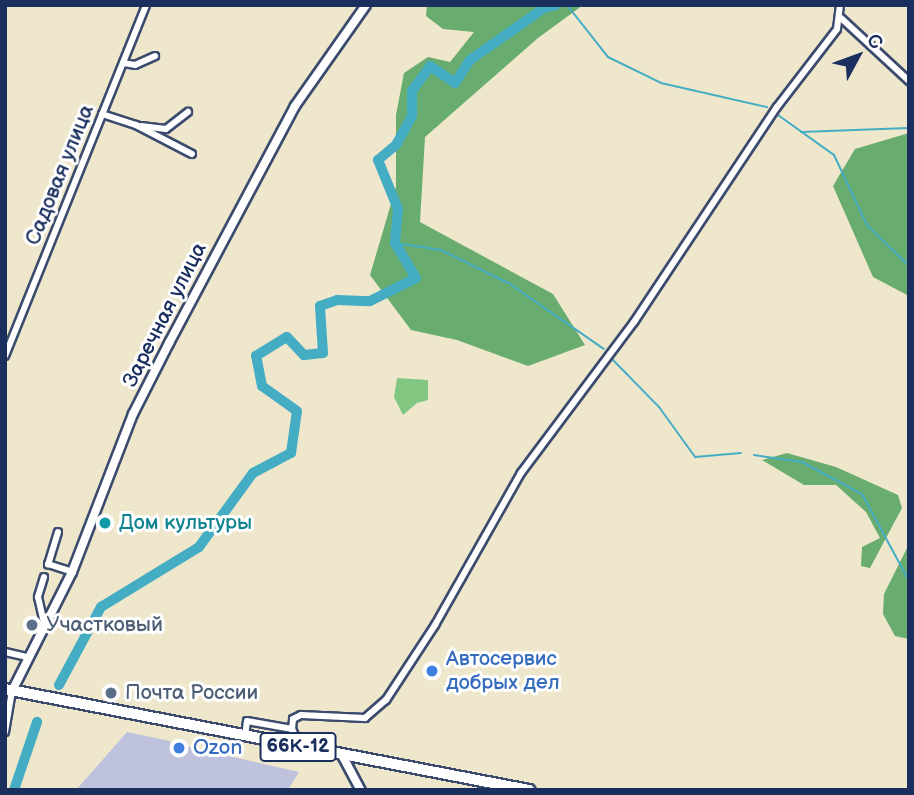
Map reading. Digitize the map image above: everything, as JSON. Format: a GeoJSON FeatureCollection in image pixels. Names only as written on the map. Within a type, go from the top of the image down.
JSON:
{"type":"FeatureCollection","features":[{"type":"Feature","properties":{"kind":"main road","name":"66К-12"},"geometry":{"type":"LineString","coordinates":[[13,691],[529,790]]}},
{"type":"Feature","properties":{"kind":"street","name":"Садовая улица"},"geometry":{"type":"LineString","coordinates":[[5,356],[146,5]]}},
{"type":"Feature","properties":{"kind":"street","name":"Заречная улица"},"geometry":{"type":"LineString","coordinates":[[13,691],[26,657],[72,572],[133,414],[174,334],[295,106],[366,5]]}},
{"type":"Feature","properties":{"kind":"street"},"geometry":{"type":"LineString","coordinates":[[301,748],[292,729],[293,719],[301,715],[365,718],[386,700],[441,615],[521,473],[634,322],[841,18],[840,5]]}},
{"type":"Feature","properties":{"kind":"street"},"geometry":{"type":"LineString","coordinates":[[841,18],[909,81]]}},
{"type":"Feature","properties":{"kind":"street"},"geometry":{"type":"LineString","coordinates":[[123,63],[135,65],[155,56]]}},
{"type":"Feature","properties":{"kind":"street"},"geometry":{"type":"LineString","coordinates":[[136,125],[166,129],[188,112]]}},
{"type":"Feature","properties":{"kind":"street"},"geometry":{"type":"LineString","coordinates":[[102,114],[136,125],[192,153]]}},
{"type":"Feature","properties":{"kind":"street"},"geometry":{"type":"LineString","coordinates":[[58,533],[48,564],[72,572]]}},
{"type":"Feature","properties":{"kind":"street"},"geometry":{"type":"LineString","coordinates":[[44,577],[38,597],[44,623]]}},
{"type":"Feature","properties":{"kind":"street"},"geometry":{"type":"LineString","coordinates":[[5,652],[26,657]]}},
{"type":"Feature","properties":{"kind":"street"},"geometry":{"type":"LineString","coordinates":[[5,732],[13,691]]}},
{"type":"Feature","properties":{"kind":"street"},"geometry":{"type":"LineString","coordinates":[[245,737],[247,721],[292,729]]}},
{"type":"Feature","properties":{"kind":"street"},"geometry":{"type":"LineString","coordinates":[[342,755],[361,790]]}},
{"type":"Feature","properties":{"kind":"shaded area"},"geometry":{"type":"Polygon","coordinates":[[[127,732],[170,741],[173,751],[176,744],[299,772],[288,790],[76,790],[127,732]]]}},
{"type":"Feature","properties":{"kind":"green space"},"geometry":{"type":"Polygon","coordinates":[[[427,5],[583,5],[538,38],[425,137],[420,222],[553,294],[585,345],[528,366],[457,340],[411,330],[370,275],[396,187],[396,115],[404,73],[428,57],[450,62],[474,32],[443,29],[426,16],[427,5]]]}},
{"type":"Feature","properties":{"kind":"green space"},"geometry":{"type":"Polygon","coordinates":[[[909,133],[909,296],[873,277],[833,186],[855,149],[909,133]]]}},
{"type":"Feature","properties":{"kind":"green space"},"geometry":{"type":"Polygon","coordinates":[[[397,378],[428,380],[428,400],[417,403],[403,415],[394,397],[397,378]]]}},
{"type":"Feature","properties":{"kind":"green space"},"geometry":{"type":"Polygon","coordinates":[[[787,453],[836,467],[898,495],[902,508],[870,568],[861,566],[862,547],[880,538],[866,512],[836,485],[804,485],[762,460],[787,453]]]}},
{"type":"Feature","properties":{"kind":"green space"},"geometry":{"type":"Polygon","coordinates":[[[909,544],[909,639],[895,636],[883,614],[884,594],[909,544]]]}},
{"type":"Feature","properties":{"kind":"waterway"},"geometry":{"type":"LineString","coordinates":[[59,685],[101,607],[199,547],[253,473],[291,453],[297,411],[262,386],[256,356],[287,337],[304,355],[323,353],[320,306],[337,300],[370,301],[416,278],[395,243],[398,209],[378,160],[396,145],[412,116],[412,91],[430,66],[455,83],[470,60],[544,8],[556,5]]}},
{"type":"Feature","properties":{"kind":"waterway"},"geometry":{"type":"LineString","coordinates":[[567,5],[608,57],[661,83],[767,107]]}},
{"type":"Feature","properties":{"kind":"waterway"},"geometry":{"type":"LineString","coordinates":[[778,115],[834,155],[867,225],[909,266]]}},
{"type":"Feature","properties":{"kind":"waterway"},"geometry":{"type":"LineString","coordinates":[[801,132],[909,128]]}},
{"type":"Feature","properties":{"kind":"waterway"},"geometry":{"type":"LineString","coordinates":[[395,243],[441,250],[510,284],[604,349]]}},
{"type":"Feature","properties":{"kind":"waterway"},"geometry":{"type":"LineString","coordinates":[[612,359],[659,407],[695,457],[741,453]]}},
{"type":"Feature","properties":{"kind":"waterway"},"geometry":{"type":"LineString","coordinates":[[754,455],[802,462],[862,494],[909,581]]}},
{"type":"Feature","properties":{"kind":"waterway"},"geometry":{"type":"LineString","coordinates":[[14,790],[37,722]]}},
{"type":"Feature","properties":{"kind":"place","name":"Дом культуры"},"geometry":{"type":"Point","coordinates":[105,523]}},
{"type":"Feature","properties":{"kind":"place","name":"Участковый"},"geometry":{"type":"Point","coordinates":[32,625]}},
{"type":"Feature","properties":{"kind":"place","name":"Автосервис добрых дел"},"geometry":{"type":"Point","coordinates":[432,671]}},
{"type":"Feature","properties":{"kind":"place","name":"Почта России"},"geometry":{"type":"Point","coordinates":[111,693]}},
{"type":"Feature","properties":{"kind":"place","name":"Ozon"},"geometry":{"type":"Point","coordinates":[179,748]}}]}
